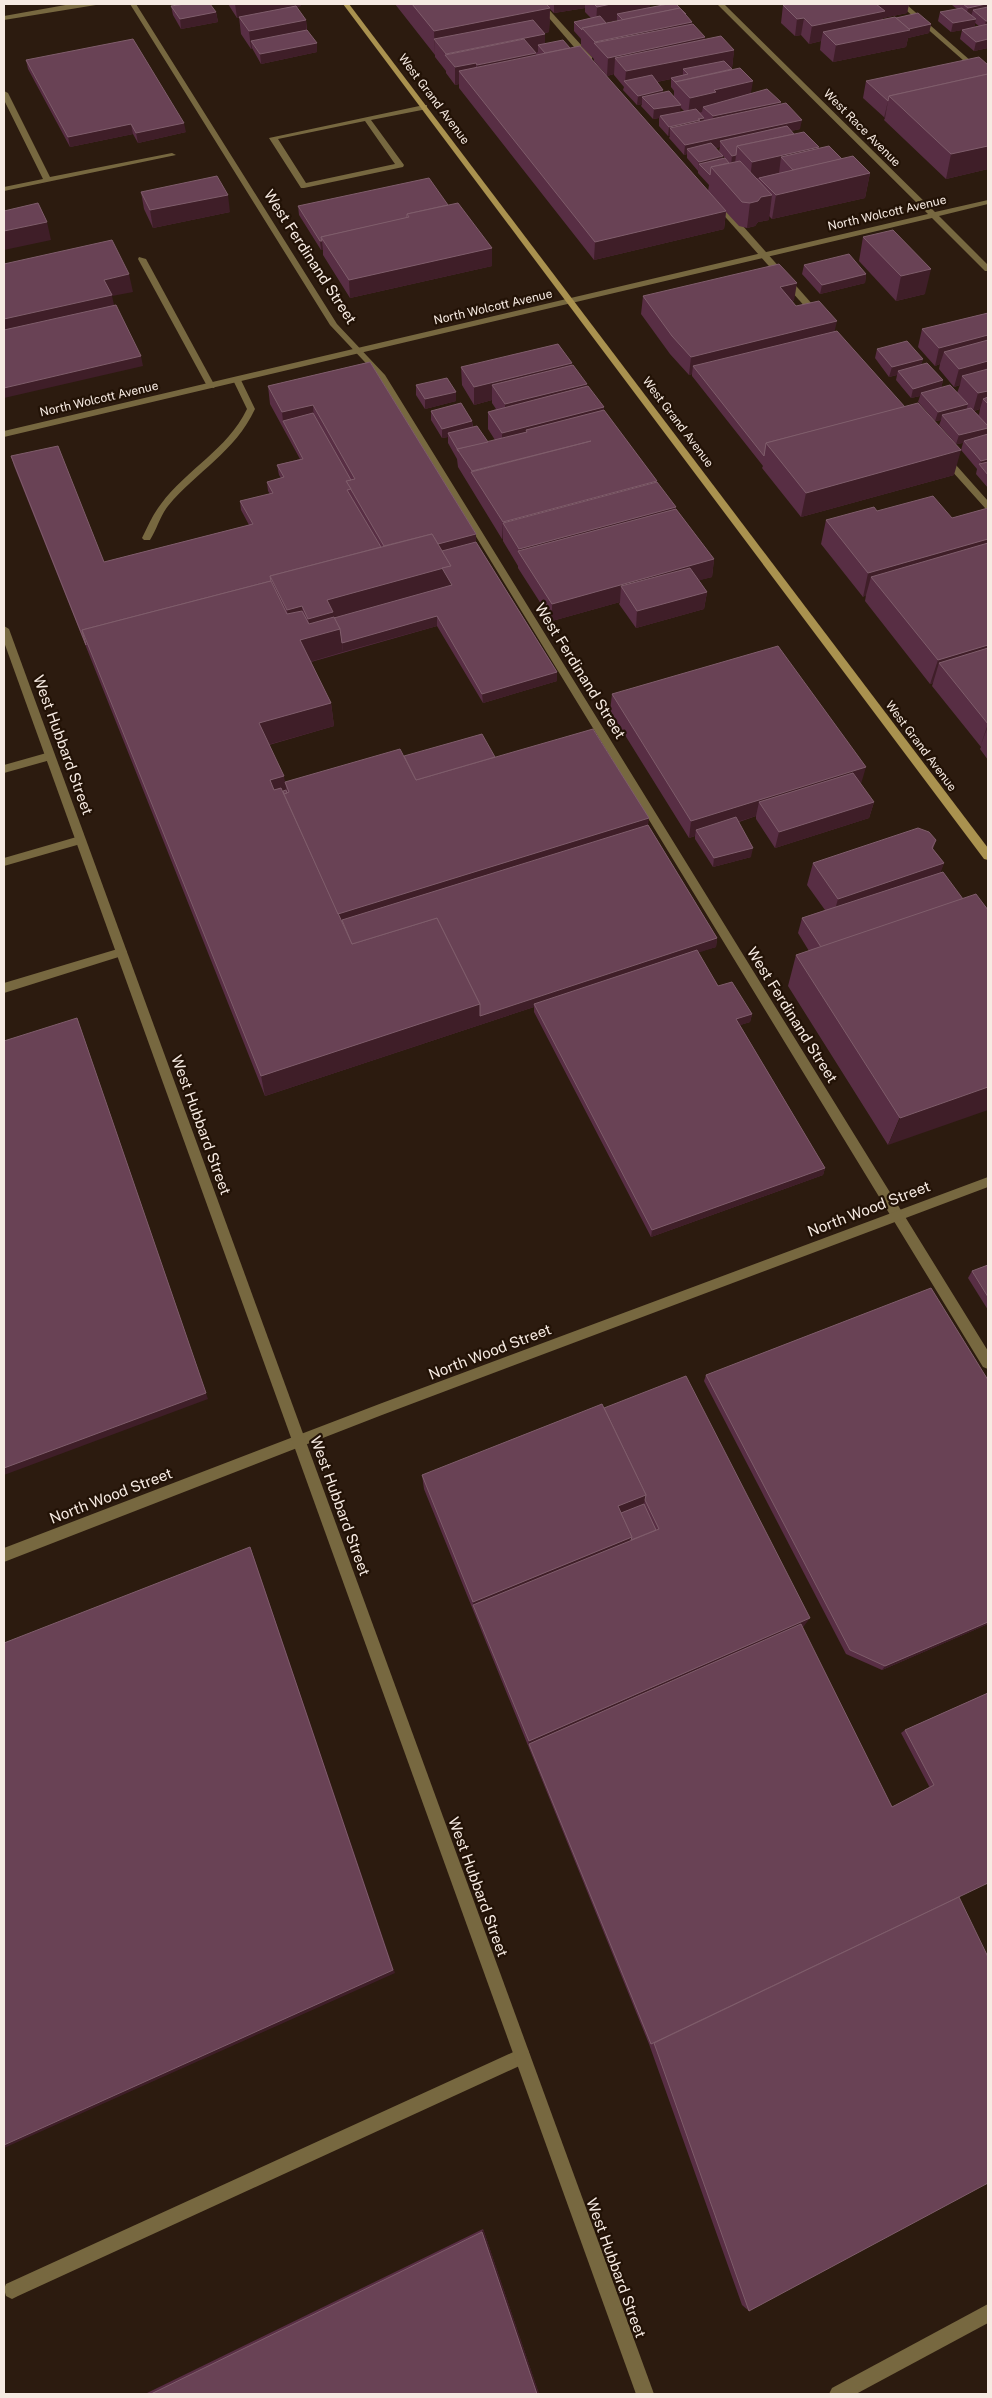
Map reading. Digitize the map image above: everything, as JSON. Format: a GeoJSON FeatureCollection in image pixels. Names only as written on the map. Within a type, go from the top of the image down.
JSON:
{"type":"FeatureCollection","features":[{"type":"Feature","properties":{"kind":"main road","name":"West Grand Avenue"},"geometry":{"type":"LineString","coordinates":[[346,4],[988,856]]}},
{"type":"Feature","properties":{"kind":"street"},"geometry":{"type":"LineString","coordinates":[[4,18],[80,4],[99,4]]}},
{"type":"Feature","properties":{"kind":"street","name":"West Ferdinand Street"},"geometry":{"type":"LineString","coordinates":[[133,4],[334,326],[381,375],[988,1363]]}},
{"type":"Feature","properties":{"kind":"street"},"geometry":{"type":"LineString","coordinates":[[540,4],[598,70]]}},
{"type":"Feature","properties":{"kind":"street","name":"West Race Avenue"},"geometry":{"type":"LineString","coordinates":[[720,4],[988,269]]}},
{"type":"Feature","properties":{"kind":"street"},"geometry":{"type":"LineString","coordinates":[[902,4],[988,80]]}},
{"type":"Feature","properties":{"kind":"street"},"geometry":{"type":"LineString","coordinates":[[4,93],[48,180]]}},
{"type":"Feature","properties":{"kind":"street"},"geometry":{"type":"LineString","coordinates":[[367,119],[400,165],[304,186],[273,138],[424,107]]}},
{"type":"Feature","properties":{"kind":"street"},"geometry":{"type":"LineString","coordinates":[[4,189],[172,155]]}},
{"type":"Feature","properties":{"kind":"street"},"geometry":{"type":"LineString","coordinates":[[709,194],[822,320]]}},
{"type":"Feature","properties":{"kind":"street","name":"North Wolcott Avenue"},"geometry":{"type":"LineString","coordinates":[[4,434],[988,202]]}},
{"type":"Feature","properties":{"kind":"street"},"geometry":{"type":"LineString","coordinates":[[142,259],[211,386]]}},
{"type":"Feature","properties":{"kind":"street"},"geometry":{"type":"LineString","coordinates":[[147,538],[163,506],[184,484],[224,449],[246,424],[252,409],[237,380]]}},
{"type":"Feature","properties":{"kind":"street"},"geometry":{"type":"LineString","coordinates":[[942,454],[988,506]]}},
{"type":"Feature","properties":{"kind":"street","name":"West Hubbard Street"},"geometry":{"type":"LineString","coordinates":[[4,629],[645,2394]]}},
{"type":"Feature","properties":{"kind":"street"},"geometry":{"type":"LineString","coordinates":[[4,768],[50,756]]}},
{"type":"Feature","properties":{"kind":"street"},"geometry":{"type":"LineString","coordinates":[[4,862],[80,840]]}},
{"type":"Feature","properties":{"kind":"street"},"geometry":{"type":"LineString","coordinates":[[4,988],[121,952]]}},
{"type":"Feature","properties":{"kind":"street","name":"North Wood Street"},"geometry":{"type":"LineString","coordinates":[[4,1555],[299,1441],[988,1182]]}},
{"type":"Feature","properties":{"kind":"street"},"geometry":{"type":"LineString","coordinates":[[12,2290],[522,2056]]}},
{"type":"Feature","properties":{"kind":"street"},"geometry":{"type":"LineString","coordinates":[[838,2394],[988,2313]]}},
{"type":"Feature","properties":{"kind":"building"},"geometry":{"type":"Polygon","coordinates":[[[210,4],[216,12],[180,19],[171,6],[210,4]]]}},
{"type":"Feature","properties":{"kind":"building"},"geometry":{"type":"Polygon","coordinates":[[[412,4],[546,4],[550,8],[434,31],[412,4]]]}},
{"type":"Feature","properties":{"kind":"building"},"geometry":{"type":"Polygon","coordinates":[[[594,4],[611,4],[597,7],[594,4]]]}},
{"type":"Feature","properties":{"kind":"building"},"geometry":{"type":"Polygon","coordinates":[[[676,4],[680,8],[623,20],[617,14],[676,4]]]}},
{"type":"Feature","properties":{"kind":"building"},"geometry":{"type":"Polygon","coordinates":[[[876,4],[885,11],[812,26],[804,18],[797,19],[783,5],[876,4]]]}},
{"type":"Feature","properties":{"kind":"building"},"geometry":{"type":"Polygon","coordinates":[[[963,4],[986,4],[968,8],[963,4]]]}},
{"type":"Feature","properties":{"kind":"building"},"geometry":{"type":"Polygon","coordinates":[[[296,6],[306,20],[249,31],[239,17],[296,6]]]}},
{"type":"Feature","properties":{"kind":"building"},"geometry":{"type":"Polygon","coordinates":[[[988,7],[988,21],[973,10],[988,7]]]}},
{"type":"Feature","properties":{"kind":"building"},"geometry":{"type":"Polygon","coordinates":[[[680,8],[692,22],[595,42],[582,28],[680,8]]]}},
{"type":"Feature","properties":{"kind":"building"},"geometry":{"type":"Polygon","coordinates":[[[962,8],[976,19],[953,23],[940,12],[962,8]]]}},
{"type":"Feature","properties":{"kind":"building"},"geometry":{"type":"Polygon","coordinates":[[[918,13],[931,24],[909,29],[896,18],[918,13]]]}},
{"type":"Feature","properties":{"kind":"building"},"geometry":{"type":"Polygon","coordinates":[[[600,16],[606,23],[582,28],[582,30],[574,22],[600,16]]]}},
{"type":"Feature","properties":{"kind":"building"},"geometry":{"type":"Polygon","coordinates":[[[895,17],[910,30],[836,45],[823,32],[895,17]]]}},
{"type":"Feature","properties":{"kind":"building"},"geometry":{"type":"Polygon","coordinates":[[[533,20],[545,34],[446,54],[434,39],[533,20]]]}},
{"type":"Feature","properties":{"kind":"building"},"geometry":{"type":"Polygon","coordinates":[[[693,24],[705,37],[608,58],[594,43],[693,24]]]}},
{"type":"Feature","properties":{"kind":"building"},"geometry":{"type":"Polygon","coordinates":[[[988,24],[988,39],[976,42],[962,30],[988,24]]]}},
{"type":"Feature","properties":{"kind":"building"},"geometry":{"type":"Polygon","coordinates":[[[307,30],[317,43],[260,54],[251,41],[307,30]]]}},
{"type":"Feature","properties":{"kind":"building"},"geometry":{"type":"Polygon","coordinates":[[[721,36],[734,50],[626,71],[615,58],[721,36]]]}},
{"type":"Feature","properties":{"kind":"building"},"geometry":{"type":"Polygon","coordinates":[[[133,39],[184,123],[136,133],[131,124],[68,137],[26,60],[133,39]]]}},
{"type":"Feature","properties":{"kind":"building"},"geometry":{"type":"Polygon","coordinates":[[[524,39],[536,53],[477,65],[476,63],[455,67],[445,55],[524,39]]]}},
{"type":"Feature","properties":{"kind":"building"},"geometry":{"type":"Polygon","coordinates":[[[563,40],[570,48],[545,53],[538,45],[563,40]]]}},
{"type":"Feature","properties":{"kind":"building"},"geometry":{"type":"Polygon","coordinates":[[[580,46],[726,211],[595,242],[459,71],[580,46]]]}},
{"type":"Feature","properties":{"kind":"building"},"geometry":{"type":"Polygon","coordinates":[[[979,57],[988,65],[988,74],[889,96],[888,101],[866,81],[979,57]]]}},
{"type":"Feature","properties":{"kind":"building"},"geometry":{"type":"Polygon","coordinates":[[[724,61],[732,69],[675,82],[671,78],[688,74],[683,69],[724,61]]]}},
{"type":"Feature","properties":{"kind":"building"},"geometry":{"type":"Polygon","coordinates":[[[740,68],[753,81],[690,98],[675,82],[740,68]]]}},
{"type":"Feature","properties":{"kind":"building"},"geometry":{"type":"Polygon","coordinates":[[[988,74],[988,146],[951,154],[889,96],[988,74]]]}},
{"type":"Feature","properties":{"kind":"building"},"geometry":{"type":"Polygon","coordinates":[[[652,75],[663,90],[638,96],[624,81],[652,75]]]}},
{"type":"Feature","properties":{"kind":"building"},"geometry":{"type":"Polygon","coordinates":[[[767,89],[781,102],[713,116],[703,107],[767,89]]]}},
{"type":"Feature","properties":{"kind":"building"},"geometry":{"type":"Polygon","coordinates":[[[669,91],[681,105],[654,109],[642,97],[669,91]]]}},
{"type":"Feature","properties":{"kind":"building"},"geometry":{"type":"Polygon","coordinates":[[[786,103],[802,120],[685,145],[670,128],[786,103]]]}},
{"type":"Feature","properties":{"kind":"building"},"geometry":{"type":"Polygon","coordinates":[[[696,109],[704,118],[669,127],[660,116],[696,109]]]}},
{"type":"Feature","properties":{"kind":"building"},"geometry":{"type":"Polygon","coordinates":[[[787,126],[794,134],[737,146],[736,155],[732,156],[720,141],[787,126]]]}},
{"type":"Feature","properties":{"kind":"building"},"geometry":{"type":"Polygon","coordinates":[[[804,132],[819,147],[752,162],[737,146],[804,132]]]}},
{"type":"Feature","properties":{"kind":"building"},"geometry":{"type":"Polygon","coordinates":[[[711,143],[723,156],[699,162],[687,149],[711,143]]]}},
{"type":"Feature","properties":{"kind":"building"},"geometry":{"type":"Polygon","coordinates":[[[829,146],[842,159],[793,170],[781,157],[829,146]]]}},
{"type":"Feature","properties":{"kind":"building"},"geometry":{"type":"Polygon","coordinates":[[[853,156],[870,173],[776,195],[759,178],[853,156]]]}},
{"type":"Feature","properties":{"kind":"building"},"geometry":{"type":"Polygon","coordinates":[[[725,158],[729,163],[711,167],[710,175],[699,164],[725,158]]]}},
{"type":"Feature","properties":{"kind":"building"},"geometry":{"type":"Polygon","coordinates":[[[740,161],[772,195],[761,197],[758,201],[750,203],[742,202],[711,167],[740,161]]]}},
{"type":"Feature","properties":{"kind":"building"},"geometry":{"type":"Polygon","coordinates":[[[217,176],[228,195],[150,210],[141,192],[217,176]]]}},
{"type":"Feature","properties":{"kind":"building"},"geometry":{"type":"Polygon","coordinates":[[[429,178],[448,205],[407,214],[407,218],[321,237],[322,241],[320,241],[298,206],[429,178]]]}},
{"type":"Feature","properties":{"kind":"building"},"geometry":{"type":"Polygon","coordinates":[[[38,203],[47,222],[4,231],[4,211],[38,203]]]}},
{"type":"Feature","properties":{"kind":"building"},"geometry":{"type":"Polygon","coordinates":[[[458,203],[492,248],[349,280],[321,237],[409,217],[407,214],[458,203]]]}},
{"type":"Feature","properties":{"kind":"building"},"geometry":{"type":"Polygon","coordinates":[[[893,230],[931,269],[901,276],[863,237],[893,230]]]}},
{"type":"Feature","properties":{"kind":"building"},"geometry":{"type":"Polygon","coordinates":[[[112,240],[129,274],[104,280],[112,295],[4,319],[4,264],[112,240]]]}},
{"type":"Feature","properties":{"kind":"building"},"geometry":{"type":"Polygon","coordinates":[[[849,254],[866,274],[822,285],[804,265],[849,254]]]}},
{"type":"Feature","properties":{"kind":"building"},"geometry":{"type":"Polygon","coordinates":[[[779,264],[797,283],[780,287],[796,306],[819,301],[837,321],[691,357],[672,336],[643,296],[779,264]]]}},
{"type":"Feature","properties":{"kind":"building"},"geometry":{"type":"Polygon","coordinates":[[[116,305],[141,356],[4,388],[4,330],[116,305]]]}},
{"type":"Feature","properties":{"kind":"building"},"geometry":{"type":"Polygon","coordinates":[[[988,313],[988,335],[939,348],[922,329],[988,313]]]}},
{"type":"Feature","properties":{"kind":"building"},"geometry":{"type":"Polygon","coordinates":[[[837,331],[905,407],[766,443],[764,456],[693,366],[837,331]]]}},
{"type":"Feature","properties":{"kind":"building"},"geometry":{"type":"Polygon","coordinates":[[[988,340],[988,361],[959,369],[944,352],[988,340]]]}},
{"type":"Feature","properties":{"kind":"building"},"geometry":{"type":"Polygon","coordinates":[[[907,341],[923,359],[892,367],[877,349],[907,341]]]}},
{"type":"Feature","properties":{"kind":"building"},"geometry":{"type":"Polygon","coordinates":[[[558,344],[572,363],[474,387],[461,367],[558,344]]]}},
{"type":"Feature","properties":{"kind":"building"},"geometry":{"type":"Polygon","coordinates":[[[370,362],[476,534],[438,544],[432,534],[384,546],[346,481],[355,479],[313,405],[282,412],[268,386],[370,362]]]}},
{"type":"Feature","properties":{"kind":"building"},"geometry":{"type":"Polygon","coordinates":[[[927,363],[943,380],[913,389],[898,371],[927,363]]]}},
{"type":"Feature","properties":{"kind":"building"},"geometry":{"type":"Polygon","coordinates":[[[573,365],[587,384],[505,404],[492,385],[573,365]]]}},
{"type":"Feature","properties":{"kind":"building"},"geometry":{"type":"Polygon","coordinates":[[[988,369],[988,391],[978,393],[962,376],[988,369]]]}},
{"type":"Feature","properties":{"kind":"building"},"geometry":{"type":"Polygon","coordinates":[[[447,378],[456,392],[425,399],[416,385],[447,378]]]}},
{"type":"Feature","properties":{"kind":"building"},"geometry":{"type":"Polygon","coordinates":[[[950,385],[968,404],[938,412],[921,393],[950,385]]]}},
{"type":"Feature","properties":{"kind":"building"},"geometry":{"type":"Polygon","coordinates":[[[588,386],[604,407],[502,433],[488,412],[588,386]]]}},
{"type":"Feature","properties":{"kind":"building"},"geometry":{"type":"Polygon","coordinates":[[[988,397],[988,404],[983,399],[988,397]]]}},
{"type":"Feature","properties":{"kind":"building"},"geometry":{"type":"Polygon","coordinates":[[[461,403],[472,421],[442,429],[431,411],[461,403]]]}},
{"type":"Feature","properties":{"kind":"building"},"geometry":{"type":"Polygon","coordinates":[[[918,403],[961,450],[806,493],[766,443],[918,403]]]}},
{"type":"Feature","properties":{"kind":"building"},"geometry":{"type":"Polygon","coordinates":[[[971,408],[988,428],[959,435],[942,415],[971,408]]]}},
{"type":"Feature","properties":{"kind":"building"},"geometry":{"type":"Polygon","coordinates":[[[604,410],[657,481],[503,522],[471,472],[591,441],[472,471],[457,449],[527,432],[526,430],[604,410]]]}},
{"type":"Feature","properties":{"kind":"building"},"geometry":{"type":"Polygon","coordinates":[[[313,413],[351,480],[346,481],[351,489],[347,490],[381,547],[270,576],[271,581],[82,630],[86,645],[11,456],[58,446],[104,562],[253,524],[240,501],[273,493],[267,482],[284,477],[277,465],[303,459],[283,421],[313,413]]]}},
{"type":"Feature","properties":{"kind":"building"},"geometry":{"type":"Polygon","coordinates":[[[477,426],[488,442],[457,449],[448,433],[477,426]]]}},
{"type":"Feature","properties":{"kind":"building"},"geometry":{"type":"Polygon","coordinates":[[[988,434],[988,459],[981,461],[964,441],[988,434]]]}},
{"type":"Feature","properties":{"kind":"building"},"geometry":{"type":"Polygon","coordinates":[[[988,462],[988,475],[979,464],[988,462]]]}},
{"type":"Feature","properties":{"kind":"building"},"geometry":{"type":"Polygon","coordinates":[[[657,482],[676,507],[519,549],[503,523],[657,482]]]}},
{"type":"Feature","properties":{"kind":"building"},"geometry":{"type":"Polygon","coordinates":[[[933,496],[952,518],[988,508],[988,539],[868,573],[826,520],[874,507],[877,511],[933,496]]]}},
{"type":"Feature","properties":{"kind":"building"},"geometry":{"type":"Polygon","coordinates":[[[676,509],[714,559],[552,604],[518,551],[676,509]]]}},
{"type":"Feature","properties":{"kind":"building"},"geometry":{"type":"Polygon","coordinates":[[[432,534],[451,566],[327,600],[333,612],[308,619],[302,606],[287,610],[270,576],[432,534]]]}},
{"type":"Feature","properties":{"kind":"building"},"geometry":{"type":"Polygon","coordinates":[[[476,542],[557,672],[482,694],[437,616],[342,643],[340,629],[334,618],[452,585],[442,568],[451,566],[442,551],[476,542]]]}},
{"type":"Feature","properties":{"kind":"building"},"geometry":{"type":"Polygon","coordinates":[[[988,543],[988,645],[938,660],[871,577],[988,543]]]}},
{"type":"Feature","properties":{"kind":"building"},"geometry":{"type":"Polygon","coordinates":[[[690,568],[707,592],[637,611],[621,586],[690,568]]]}},
{"type":"Feature","properties":{"kind":"building"},"geometry":{"type":"Polygon","coordinates":[[[271,581],[287,614],[302,611],[309,624],[334,617],[340,629],[300,640],[331,703],[259,723],[284,776],[270,780],[274,790],[281,788],[352,944],[437,918],[480,1004],[261,1076],[82,630],[271,581]]]}},
{"type":"Feature","properties":{"kind":"building"},"geometry":{"type":"Polygon","coordinates":[[[778,646],[866,767],[691,821],[612,694],[778,646]]]}},
{"type":"Feature","properties":{"kind":"building"},"geometry":{"type":"Polygon","coordinates":[[[988,648],[988,724],[939,663],[988,648]]]}},
{"type":"Feature","properties":{"kind":"building"},"geometry":{"type":"Polygon","coordinates":[[[593,729],[649,818],[338,914],[284,794],[289,792],[285,782],[400,749],[416,780],[593,729]]]}},
{"type":"Feature","properties":{"kind":"building"},"geometry":{"type":"Polygon","coordinates":[[[482,734],[495,757],[416,780],[404,756],[482,734]]]}},
{"type":"Feature","properties":{"kind":"building"},"geometry":{"type":"Polygon","coordinates":[[[853,773],[874,802],[779,832],[759,802],[853,773]]]}},
{"type":"Feature","properties":{"kind":"building"},"geometry":{"type":"Polygon","coordinates":[[[736,817],[753,848],[714,858],[696,830],[736,817]]]}},
{"type":"Feature","properties":{"kind":"building"},"geometry":{"type":"Polygon","coordinates":[[[648,825],[717,938],[480,1016],[480,1004],[437,918],[352,944],[342,920],[648,825]]]}},
{"type":"Feature","properties":{"kind":"building"},"geometry":{"type":"Polygon","coordinates":[[[918,828],[929,832],[936,840],[932,848],[944,863],[838,899],[813,863],[918,828]]]}},
{"type":"Feature","properties":{"kind":"building"},"geometry":{"type":"Polygon","coordinates":[[[943,872],[963,899],[821,947],[802,918],[943,872]]]}},
{"type":"Feature","properties":{"kind":"building"},"geometry":{"type":"Polygon","coordinates":[[[976,894],[988,910],[988,1087],[900,1118],[796,955],[976,894]]]}},
{"type":"Feature","properties":{"kind":"building"},"geometry":{"type":"Polygon","coordinates":[[[697,950],[718,986],[732,982],[752,1014],[736,1019],[825,1168],[652,1230],[534,1004],[697,950]]]}},
{"type":"Feature","properties":{"kind":"building"},"geometry":{"type":"Polygon","coordinates":[[[77,1018],[206,1393],[4,1468],[4,1041],[77,1018]]]}},
{"type":"Feature","properties":{"kind":"building"},"geometry":{"type":"Polygon","coordinates":[[[988,1265],[988,1297],[972,1271],[988,1265]]]}},
{"type":"Feature","properties":{"kind":"building"},"geometry":{"type":"Polygon","coordinates":[[[931,1288],[988,1380],[988,1622],[885,1666],[850,1650],[706,1375],[931,1288]]]}},
{"type":"Feature","properties":{"kind":"building"},"geometry":{"type":"Polygon","coordinates":[[[686,1376],[810,1618],[529,1741],[473,1605],[659,1529],[645,1500],[646,1495],[604,1408],[686,1376]]]}},
{"type":"Feature","properties":{"kind":"building"},"geometry":{"type":"Polygon","coordinates":[[[602,1404],[646,1495],[618,1506],[632,1537],[473,1602],[422,1475],[602,1404]]]}},
{"type":"Feature","properties":{"kind":"building"},"geometry":{"type":"Polygon","coordinates":[[[644,1504],[656,1530],[631,1540],[632,1537],[621,1513],[644,1504]]]}},
{"type":"Feature","properties":{"kind":"building"},"geometry":{"type":"Polygon","coordinates":[[[250,1547],[393,1970],[4,2145],[4,1643],[250,1547]]]}},
{"type":"Feature","properties":{"kind":"building"},"geometry":{"type":"Polygon","coordinates":[[[801,1624],[892,1807],[934,1785],[905,1730],[988,1693],[988,1883],[651,2044],[529,1744],[801,1624]]]}},
{"type":"Feature","properties":{"kind":"building"},"geometry":{"type":"Polygon","coordinates":[[[959,1897],[988,1957],[988,2183],[749,2311],[654,2043],[959,1897]]]}},
{"type":"Feature","properties":{"kind":"building"},"geometry":{"type":"Polygon","coordinates":[[[482,2232],[537,2394],[151,2394],[482,2232]]]}}]}
